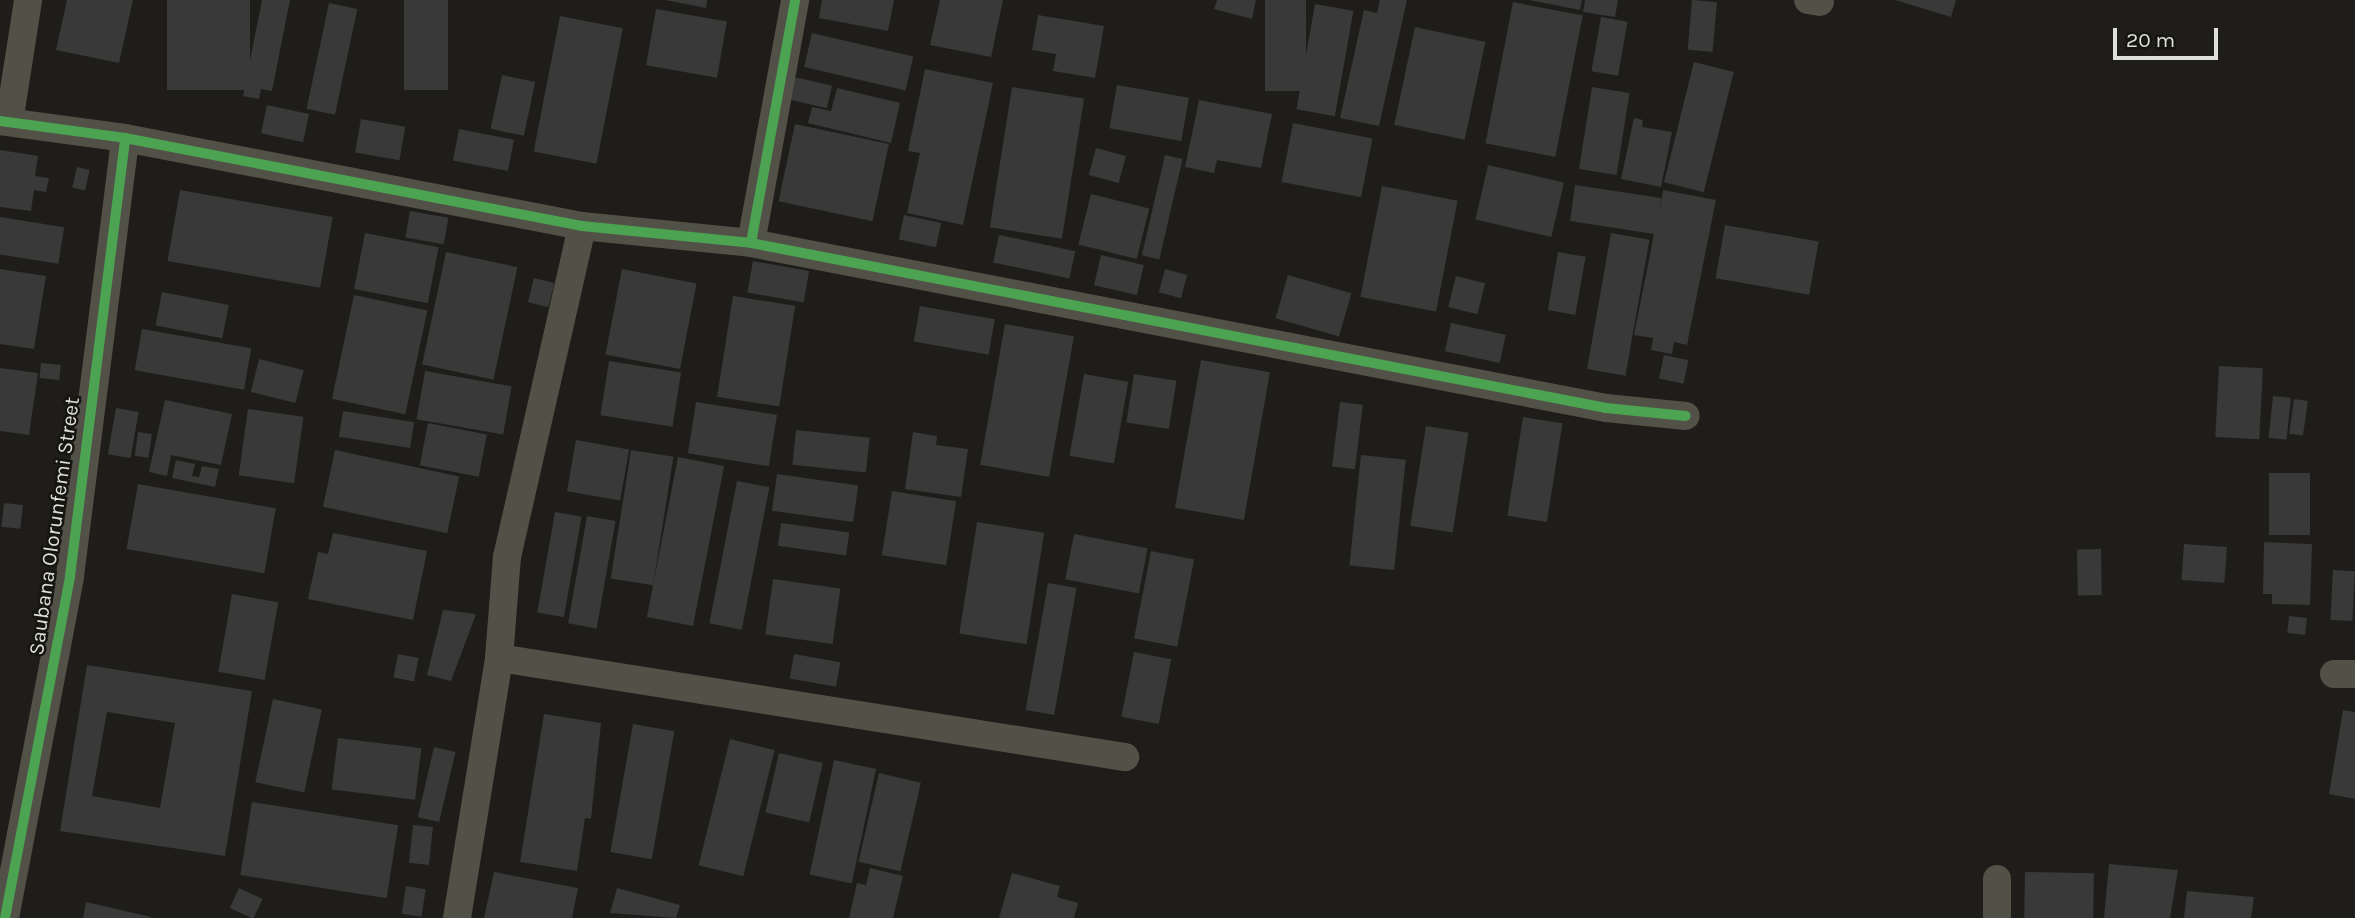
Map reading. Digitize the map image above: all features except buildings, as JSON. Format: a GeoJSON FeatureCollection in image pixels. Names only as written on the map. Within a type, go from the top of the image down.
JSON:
{"type":"FeatureCollection","features":[{"type":"Feature","properties":{"kind":"street"},"geometry":{"type":"LineString","coordinates":[[28,0],[4,121],[125,138],[582,226],[751,243],[1606,408],[1686,416]]}},
{"type":"Feature","properties":{"kind":"street"},"geometry":{"type":"LineString","coordinates":[[751,243],[795,0]]}},
{"type":"Feature","properties":{"kind":"street","name":"Saubana Olorunfemi Street"},"geometry":{"type":"LineString","coordinates":[[5,918],[70,576],[125,138]]}},
{"type":"Feature","properties":{"kind":"street"},"geometry":{"type":"LineString","coordinates":[[457,918],[499,658],[507,557],[582,226]]}},
{"type":"Feature","properties":{"kind":"street"},"geometry":{"type":"LineString","coordinates":[[499,658],[1125,757]]}},
{"type":"Feature","properties":{"kind":"street"},"geometry":{"type":"LineString","coordinates":[[1997,880],[1997,918]]}},
{"type":"Feature","properties":{"kind":"cycle path"},"geometry":{"type":"LineString","coordinates":[[0,121],[125,138],[582,226],[751,243],[795,0]]}},
{"type":"Feature","properties":{"kind":"cycle path"},"geometry":{"type":"LineString","coordinates":[[5,918],[70,576],[125,138]]}},
{"type":"Feature","properties":{"kind":"cycle path"},"geometry":{"type":"LineString","coordinates":[[751,243],[1606,408],[1686,416]]}}]}
